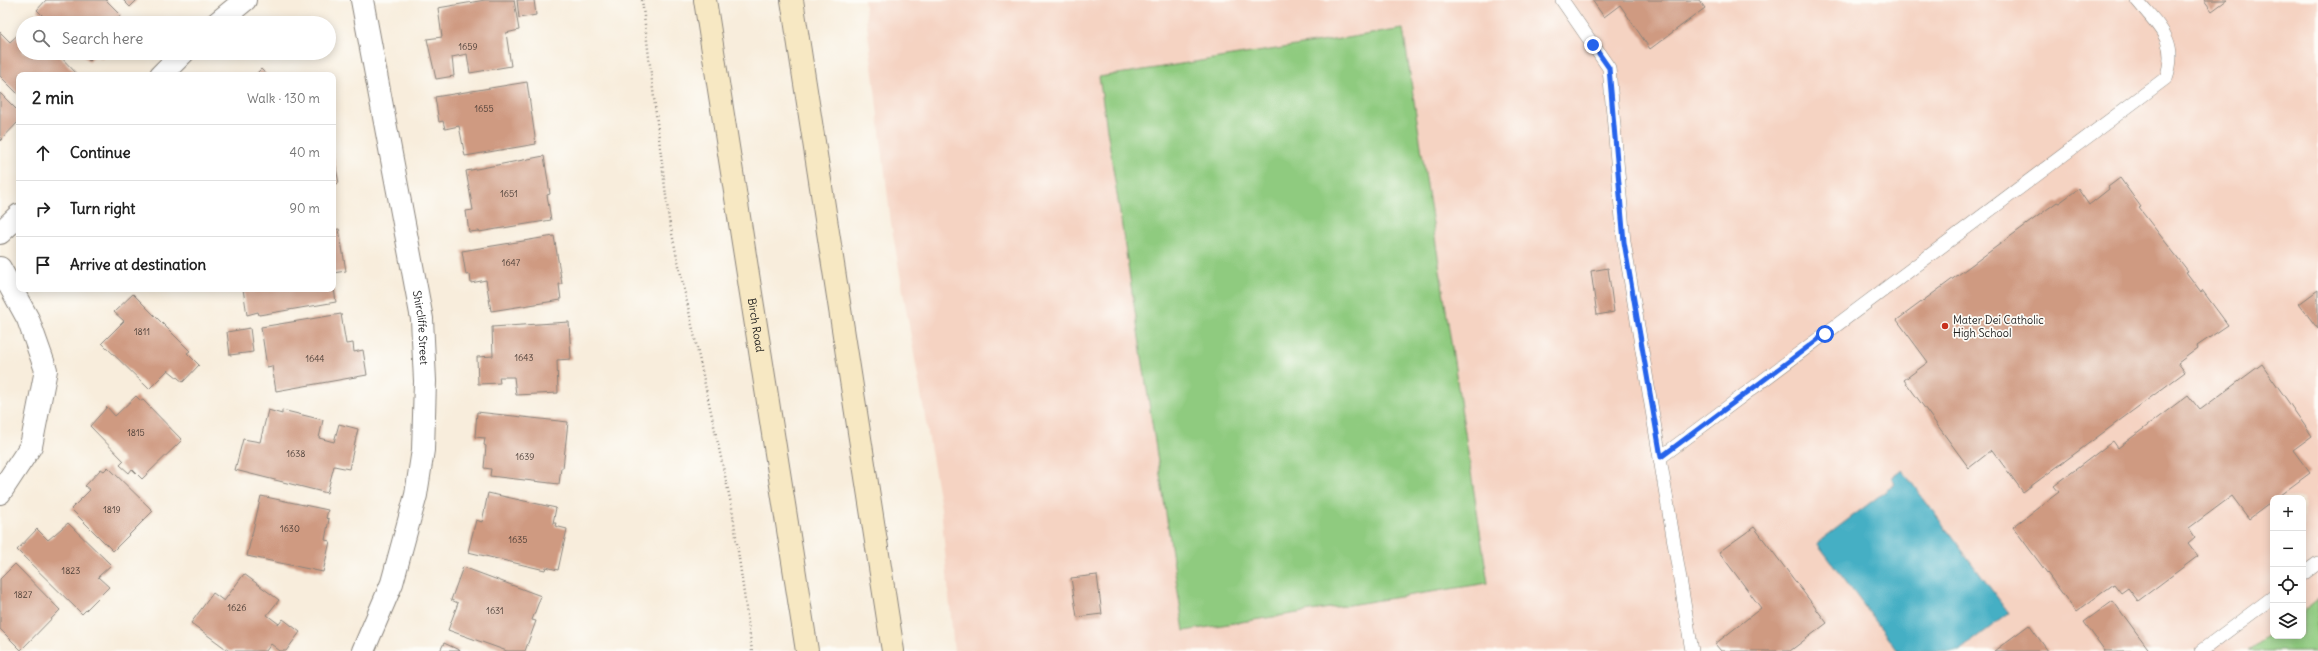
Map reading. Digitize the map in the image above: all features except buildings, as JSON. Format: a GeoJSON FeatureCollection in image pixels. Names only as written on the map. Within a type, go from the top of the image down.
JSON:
{"type":"FeatureCollection","features":[{"type":"Feature","properties":{"kind":"main road","name":"Birch Road"},"geometry":{"type":"LineString","coordinates":[[705,0],[807,651]]}},
{"type":"Feature","properties":{"kind":"main road"},"geometry":{"type":"LineString","coordinates":[[792,0],[893,651]]}},
{"type":"Feature","properties":{"kind":"street"},"geometry":{"type":"LineString","coordinates":[[226,16],[245,0]]}},
{"type":"Feature","properties":{"kind":"street","name":"Shircliffe Street"},"geometry":{"type":"LineString","coordinates":[[362,0],[422,319],[425,381],[423,450],[416,495],[392,583],[363,651]]}},
{"type":"Feature","properties":{"kind":"street"},"geometry":{"type":"LineString","coordinates":[[164,72],[176,60]]}},
{"type":"Feature","properties":{"kind":"street"},"geometry":{"type":"LineString","coordinates":[[0,233],[16,217]]}},
{"type":"Feature","properties":{"kind":"street"},"geometry":{"type":"LineString","coordinates":[[0,268],[28,319],[46,370],[31,446],[0,492]]}},
{"type":"Feature","properties":{"kind":"lane"},"geometry":{"type":"LineString","coordinates":[[1562,0],[1609,68],[1624,242],[1661,457],[1692,651]]}},
{"type":"Feature","properties":{"kind":"lane"},"geometry":{"type":"LineString","coordinates":[[1661,457],[2166,78],[2171,63],[2170,47],[2167,37],[2137,0]]}},
{"type":"Feature","properties":{"kind":"lane"},"geometry":{"type":"LineString","coordinates":[[2306,572],[2318,563]]}},
{"type":"Feature","properties":{"kind":"lane"},"geometry":{"type":"LineString","coordinates":[[2201,651],[2270,599]]}},
{"type":"Feature","properties":{"kind":"path"},"geometry":{"type":"LineString","coordinates":[[642,0],[669,220],[732,508],[752,651]]}},
{"type":"Feature","properties":{"kind":"shaded area","name":"Mater Dei Catholic High School"},"geometry":{"type":"Polygon","coordinates":[[[864,0],[2318,0],[2318,651],[954,651],[941,508],[891,223],[864,0]]]}},
{"type":"Feature","properties":{"kind":"green space"},"geometry":{"type":"Polygon","coordinates":[[[1403,29],[1488,583],[1184,631],[1099,77],[1403,29]]]}},
{"type":"Feature","properties":{"kind":"green space"},"geometry":{"type":"Polygon","coordinates":[[[2318,599],[2318,651],[2248,651],[2270,635],[2270,639],[2306,639],[2306,609],[2318,599]]]}},
{"type":"Feature","properties":{"kind":"water"},"geometry":{"type":"Polygon","coordinates":[[[1902,470],[2009,613],[1959,651],[1898,651],[1817,543],[1895,484],[1891,478],[1902,470]]]}},
{"type":"Feature","properties":{"kind":"place","name":"Mater Dei Catholic High School"},"geometry":{"type":"Point","coordinates":[1945,326]}},
{"type":"Feature","properties":{"kind":"route"},"geometry":{"type":"LineString","coordinates":[[1593,45],[1609,68],[1624,242],[1661,457],[1825,334]]}}]}
